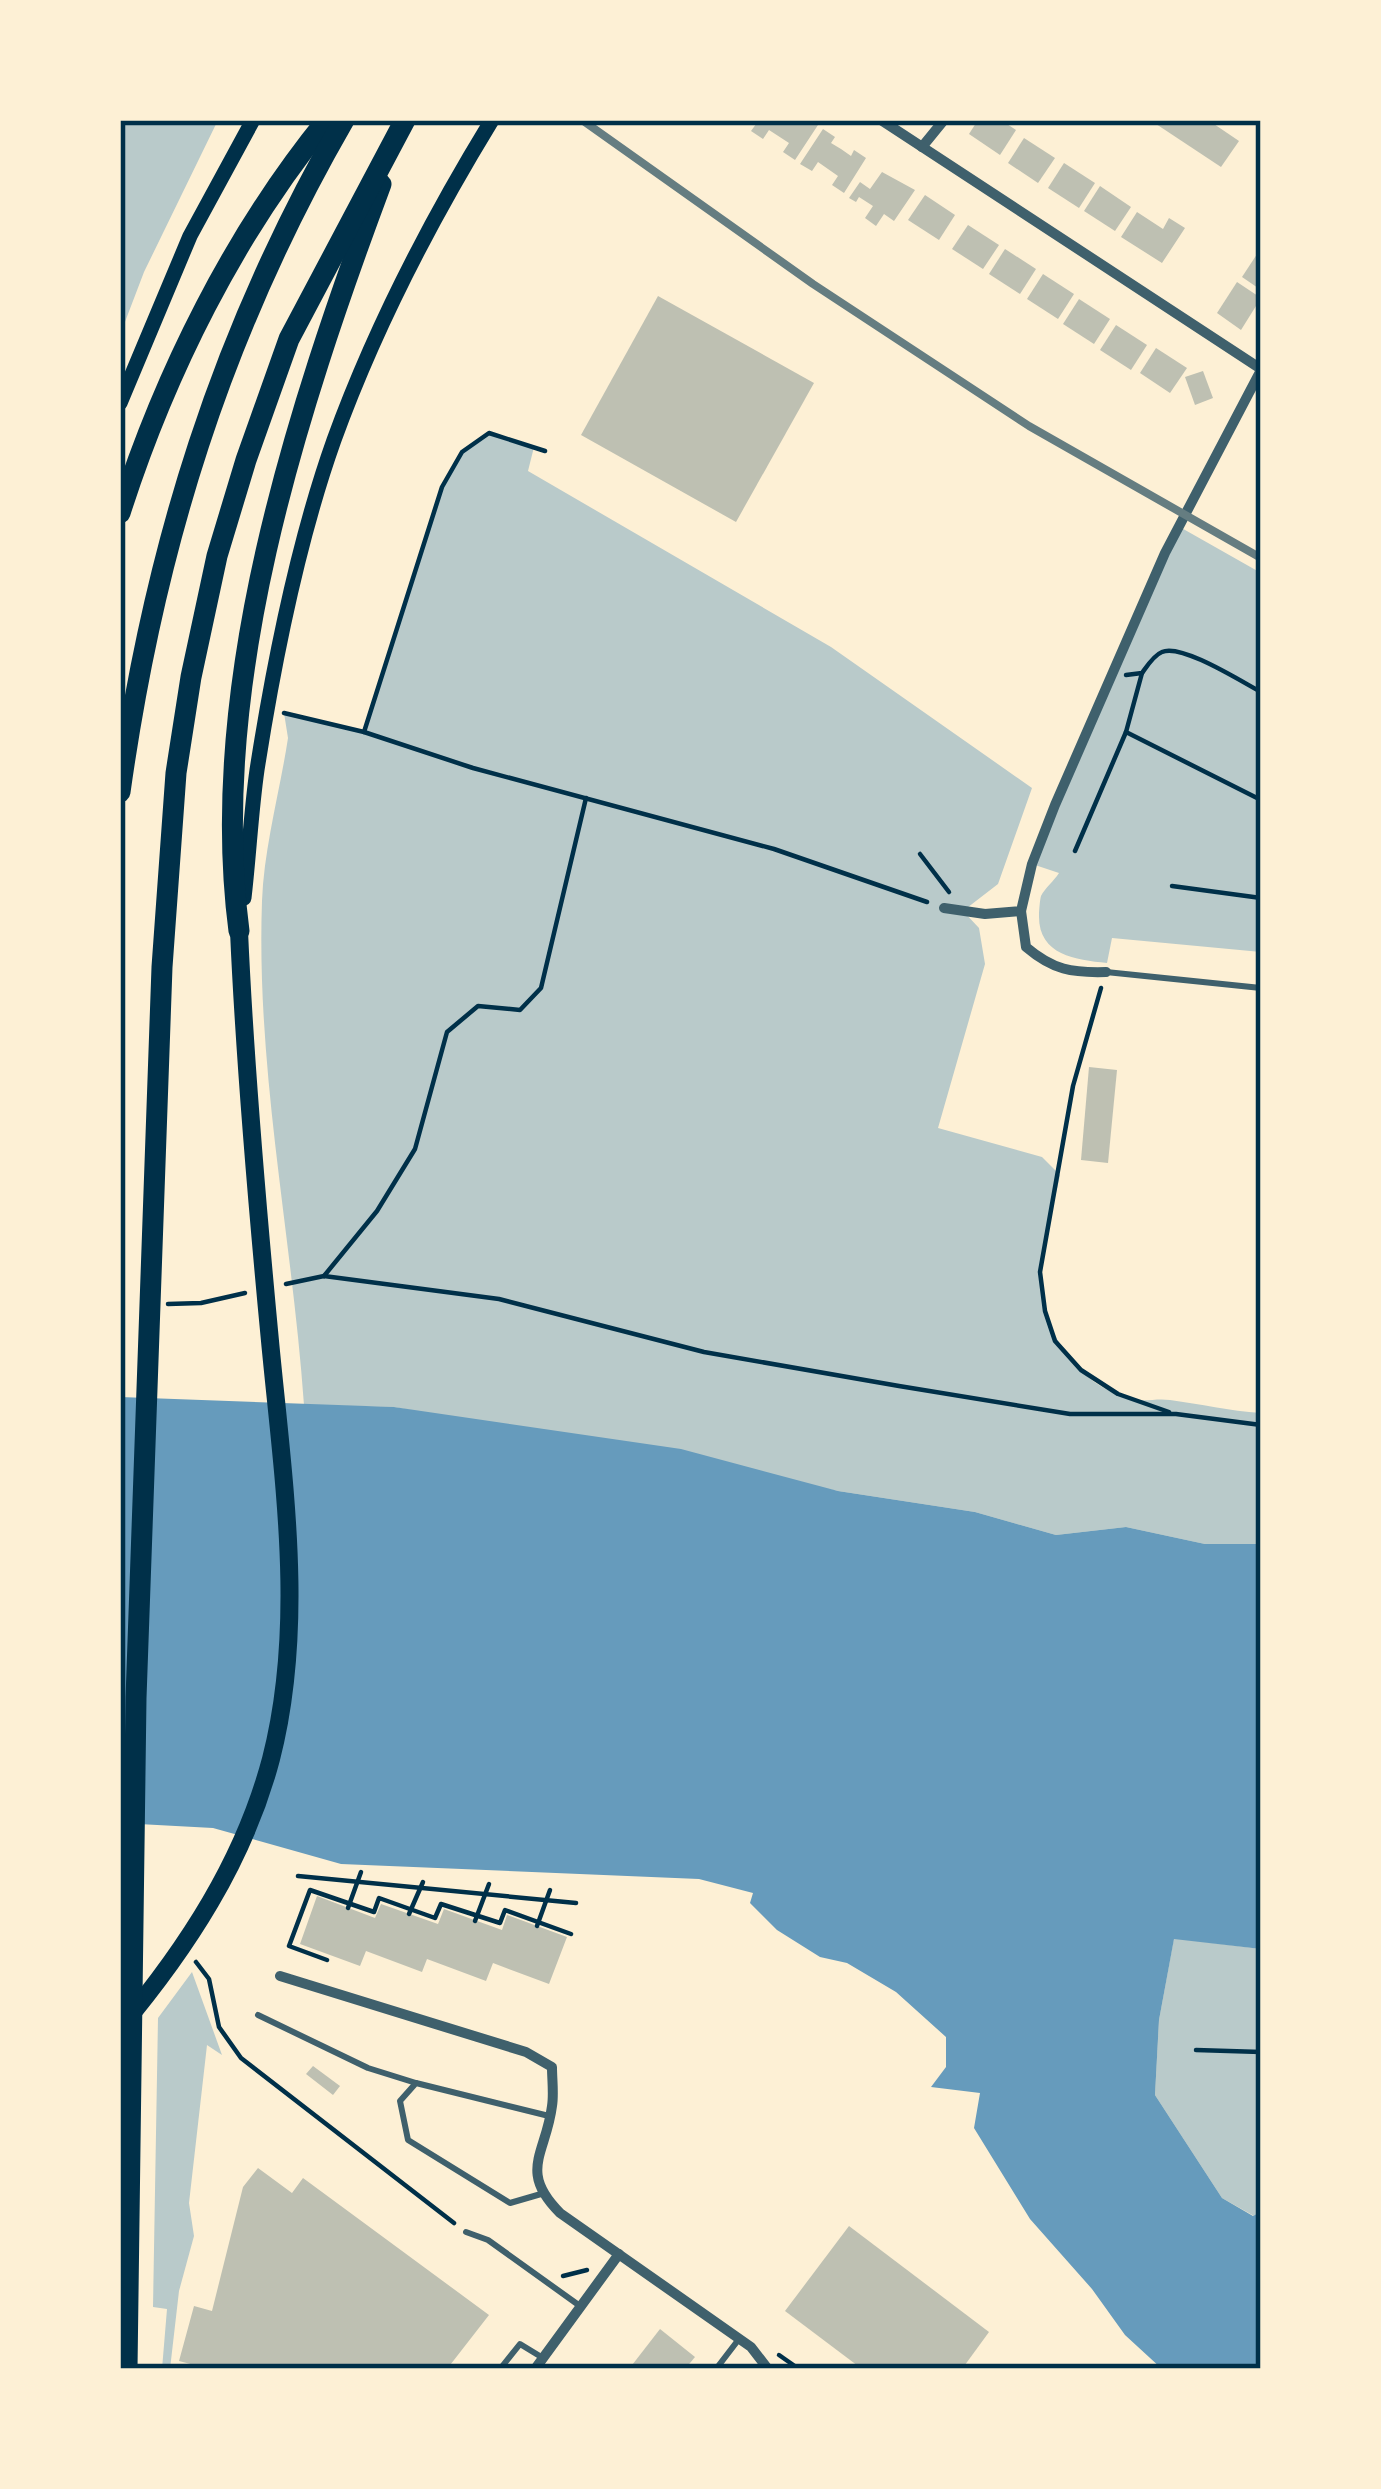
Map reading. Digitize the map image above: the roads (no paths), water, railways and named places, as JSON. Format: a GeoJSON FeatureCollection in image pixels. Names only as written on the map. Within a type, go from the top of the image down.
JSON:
{"type":"FeatureCollection","features":[{"type":"Feature","properties":{"kind":"highway"},"geometry":{"type":"LineString","coordinates":[[120,512],[163,401],[220,279],[327,120]]}},
{"type":"Feature","properties":{"kind":"highway"},"geometry":{"type":"LineString","coordinates":[[120,792],[139,669],[164,556],[206,420],[234,337],[296,202],[344,120]]}},
{"type":"Feature","properties":{"kind":"highway"},"geometry":{"type":"LineString","coordinates":[[120,2028],[160,1980],[219,1891],[270,1760],[285,1681],[290,1613],[284,1492],[252,1158],[231,868],[232,790],[267,546],[358,247],[405,121]]}},
{"type":"Feature","properties":{"kind":"highway"},"geometry":{"type":"LineString","coordinates":[[127,2369],[136,1698],[162,967],[176,773],[217,556],[289,339],[405,121]]}},
{"type":"Feature","properties":{"kind":"main road"},"geometry":{"type":"LineString","coordinates":[[120,403],[181,256],[253,120]]}},
{"type":"Feature","properties":{"kind":"main road"},"geometry":{"type":"LineString","coordinates":[[239,931],[257,772],[272,691],[332,445],[371,344],[446,196],[492,120]]}},
{"type":"Feature","properties":{"kind":"street"},"geometry":{"type":"LineString","coordinates":[[881,120],[1261,370],[1165,553],[1032,864],[1021,910],[1026,947],[1070,973],[1106,971]]}},
{"type":"Feature","properties":{"kind":"street"},"geometry":{"type":"LineString","coordinates":[[922,147],[944,120]]}},
{"type":"Feature","properties":{"kind":"street"},"geometry":{"type":"LineString","coordinates":[[944,908],[985,914],[1021,910]]}},
{"type":"Feature","properties":{"kind":"street"},"geometry":{"type":"LineString","coordinates":[[280,1976],[526,2052],[552,2067],[550,2116],[535,2167],[541,2194],[739,2339],[768,2369]]}},
{"type":"Feature","properties":{"kind":"street"},"geometry":{"type":"LineString","coordinates":[[538,2364],[619,2254]]}},
{"type":"Feature","properties":{"kind":"lane"},"geometry":{"type":"LineString","coordinates":[[1106,971],[1261,988]]}},
{"type":"Feature","properties":{"kind":"lane"},"geometry":{"type":"LineString","coordinates":[[258,2015],[368,2068],[550,2116]]}},
{"type":"Feature","properties":{"kind":"lane"},"geometry":{"type":"LineString","coordinates":[[416,2083],[400,2102],[408,2140],[510,2203],[541,2194]]}},
{"type":"Feature","properties":{"kind":"lane"},"geometry":{"type":"LineString","coordinates":[[466,2232],[488,2240],[580,2306]]}},
{"type":"Feature","properties":{"kind":"lane"},"geometry":{"type":"LineString","coordinates":[[716,2369],[739,2339]]}},
{"type":"Feature","properties":{"kind":"lane"},"geometry":{"type":"LineString","coordinates":[[500,2369],[520,2344],[538,2364]]}},
{"type":"Feature","properties":{"kind":"water"},"geometry":{"type":"Polygon","coordinates":[[[120,1397],[394,1407],[681,1449],[838,1491],[975,1512],[1056,1535],[1126,1527],[1205,1544],[1261,1544],[1261,1949],[1174,1939],[1159,2020],[1155,2095],[1222,2198],[1253,2216],[1261,2212],[1261,2369],[1162,2369],[1125,2335],[1092,2289],[1030,2219],[974,2128],[980,2093],[931,2087],[946,2067],[946,2037],[896,1992],[847,1963],[820,1957],[777,1930],[750,1903],[753,1893],[699,1879],[341,1864],[213,1828],[120,1823],[120,1397]]]}},
{"type":"Feature","properties":{"kind":"railway"},"geometry":{"type":"LineString","coordinates":[[582,120],[813,284],[1029,426],[1261,558]]}}]}
